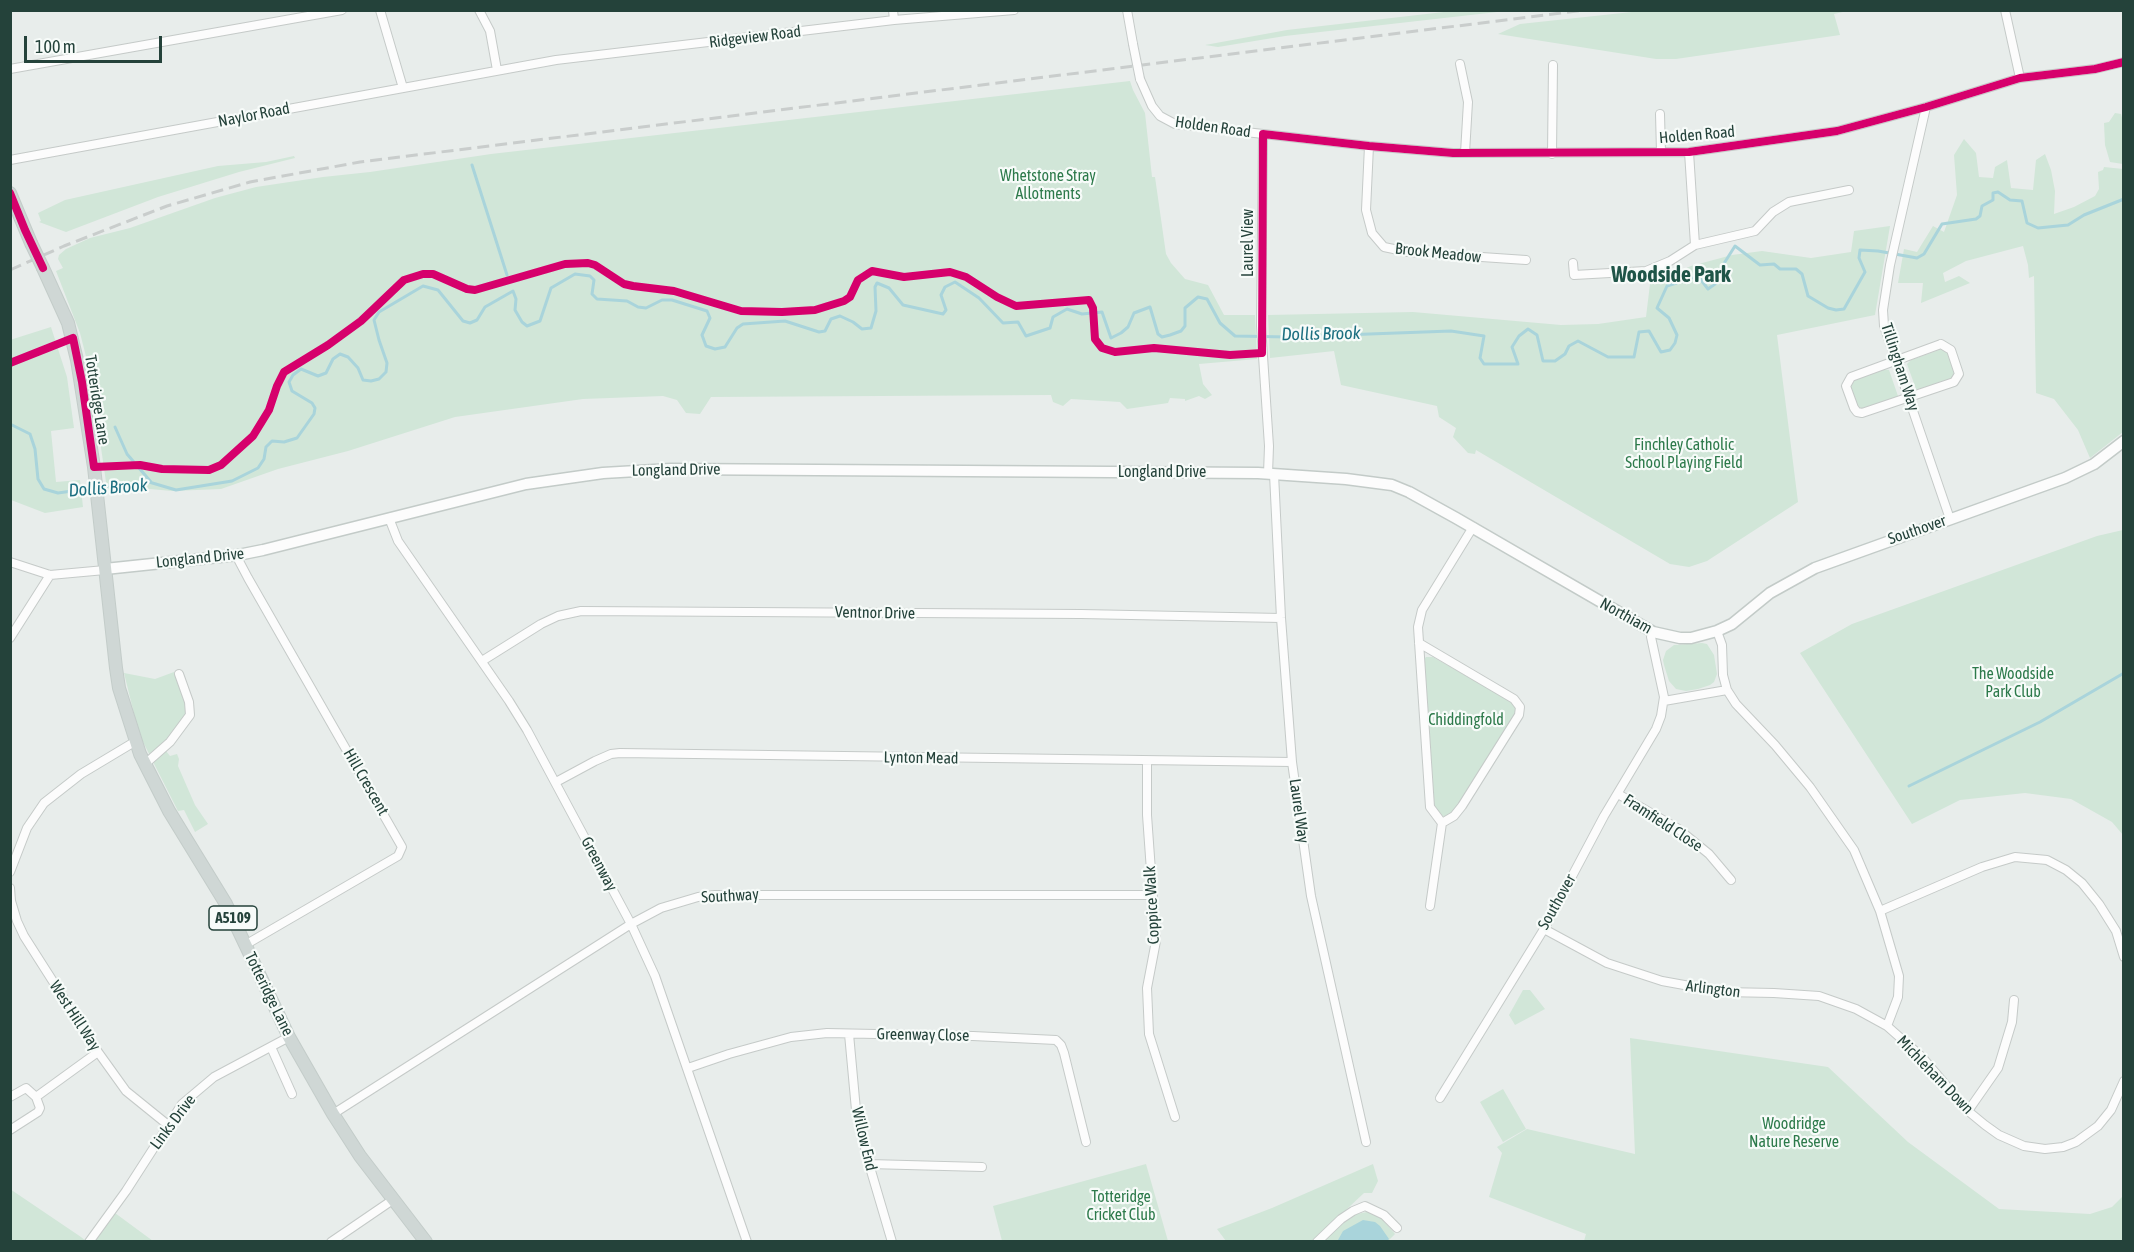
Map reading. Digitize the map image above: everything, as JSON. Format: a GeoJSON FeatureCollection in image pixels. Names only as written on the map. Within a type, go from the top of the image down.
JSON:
{"type":"FeatureCollection","features":[{"type":"Feature","properties":{"kind":"main road","name":"Totteridge Lane"},"geometry":{"type":"LineString","coordinates":[[10,193],[73,338],[82,382],[94,467],[119,688],[135,741],[168,811],[226,904],[289,1037],[333,1114],[360,1156],[426,1242]]}},
{"type":"Feature","properties":{"kind":"street"},"geometry":{"type":"LineString","coordinates":[[10,69],[342,10]]}},
{"type":"Feature","properties":{"kind":"street"},"geometry":{"type":"LineString","coordinates":[[380,10],[403,88]]}},
{"type":"Feature","properties":{"kind":"street"},"geometry":{"type":"LineString","coordinates":[[479,10],[490,31],[497,70]]}},
{"type":"Feature","properties":{"kind":"street","name":"Ridgeview Road"},"geometry":{"type":"LineString","coordinates":[[497,70],[556,60],[894,15],[1014,10]]}},
{"type":"Feature","properties":{"kind":"street","name":"Holden Road"},"geometry":{"type":"LineString","coordinates":[[1127,10],[1140,79],[1152,106],[1167,121],[1175,124],[1369,146],[1465,153],[1689,152],[1837,131],[2020,78],[2095,69],[2124,62]]}},
{"type":"Feature","properties":{"kind":"street"},"geometry":{"type":"LineString","coordinates":[[2005,10],[2020,78]]}},
{"type":"Feature","properties":{"kind":"street"},"geometry":{"type":"LineString","coordinates":[[1460,64],[1467,102],[1465,153]]}},
{"type":"Feature","properties":{"kind":"street"},"geometry":{"type":"LineString","coordinates":[[1552,65],[1552,154]]}},
{"type":"Feature","properties":{"kind":"street","name":"Naylor Road"},"geometry":{"type":"LineString","coordinates":[[10,160],[497,70]]}},
{"type":"Feature","properties":{"kind":"street","name":"Tillingham Way"},"geometry":{"type":"LineString","coordinates":[[1926,107],[1894,244],[1883,310],[1884,327],[1950,519]]}},
{"type":"Feature","properties":{"kind":"street"},"geometry":{"type":"LineString","coordinates":[[1660,114],[1661,152]]}},
{"type":"Feature","properties":{"kind":"street","name":"Laurel View"},"geometry":{"type":"LineString","coordinates":[[1262,353],[1263,134]]}},
{"type":"Feature","properties":{"kind":"street","name":"Brook Meadow"},"geometry":{"type":"LineString","coordinates":[[1369,146],[1366,210],[1372,233],[1384,247],[1408,252],[1526,260]]}},
{"type":"Feature","properties":{"kind":"street"},"geometry":{"type":"LineString","coordinates":[[1689,152],[1695,245]]}},
{"type":"Feature","properties":{"kind":"street"},"geometry":{"type":"LineString","coordinates":[[1573,263],[1574,276],[1646,271],[1670,261],[1695,245],[1755,231],[1773,212],[1789,202],[1849,190]]}},
{"type":"Feature","properties":{"kind":"street"},"geometry":{"type":"LineString","coordinates":[[1941,344],[1952,350],[1959,374],[1958,379],[1909,398],[1862,413],[1857,412],[1846,386],[1851,377],[1897,362],[1941,344]]}},
{"type":"Feature","properties":{"kind":"street","name":"Laurel Way"},"geometry":{"type":"LineString","coordinates":[[1262,353],[1269,446],[1267,474],[1292,762],[1311,896],[1366,1142]]}},
{"type":"Feature","properties":{"kind":"street","name":"Southover"},"geometry":{"type":"LineString","coordinates":[[1717,632],[1770,593],[1815,568],[2066,478],[2094,464],[2124,441]]}},
{"type":"Feature","properties":{"kind":"street","name":"Longland Drive"},"geometry":{"type":"LineString","coordinates":[[105,569],[238,555],[526,484],[557,478],[631,471],[735,469],[1267,474]]}},
{"type":"Feature","properties":{"kind":"street","name":"Northiam"},"geometry":{"type":"LineString","coordinates":[[1267,474],[1392,485],[1473,527],[1653,632],[1680,638],[1698,637],[1717,632]]}},
{"type":"Feature","properties":{"kind":"street","name":"Greenway"},"geometry":{"type":"LineString","coordinates":[[389,518],[398,541],[527,730],[631,924],[655,976],[747,1242]]}},
{"type":"Feature","properties":{"kind":"street"},"geometry":{"type":"LineString","coordinates":[[1430,906],[1442,824],[1430,807],[1418,627],[1422,610],[1473,527]]}},
{"type":"Feature","properties":{"kind":"street","name":"Hill Crescent"},"geometry":{"type":"LineString","coordinates":[[238,555],[248,578],[402,847],[398,856],[245,945]]}},
{"type":"Feature","properties":{"kind":"street"},"geometry":{"type":"LineString","coordinates":[[10,562],[50,575],[105,569]]}},
{"type":"Feature","properties":{"kind":"street"},"geometry":{"type":"LineString","coordinates":[[10,638],[50,575]]}},
{"type":"Feature","properties":{"kind":"street","name":"Ventnor Drive"},"geometry":{"type":"LineString","coordinates":[[482,661],[541,624],[558,616],[581,611],[1081,614],[1281,618]]}},
{"type":"Feature","properties":{"kind":"street","name":"Southover"},"geometry":{"type":"LineString","coordinates":[[1440,1098],[1544,929],[1617,794],[1656,729],[1664,701],[1651,637],[1653,632]]}},
{"type":"Feature","properties":{"kind":"street"},"geometry":{"type":"LineString","coordinates":[[1717,632],[1722,645],[1723,675],[1727,690],[1736,704],[1775,745],[1810,787],[1854,850],[1880,911],[1899,976],[1898,997],[1887,1026]]}},
{"type":"Feature","properties":{"kind":"street"},"geometry":{"type":"LineString","coordinates":[[1419,643],[1514,699],[1520,707],[1519,715],[1462,806],[1454,816],[1442,824]]}},
{"type":"Feature","properties":{"kind":"street"},"geometry":{"type":"LineString","coordinates":[[145,764],[170,742],[190,715],[189,702],[178,674]]}},
{"type":"Feature","properties":{"kind":"street"},"geometry":{"type":"LineString","coordinates":[[1664,701],[1727,690]]}},
{"type":"Feature","properties":{"kind":"street"},"geometry":{"type":"LineString","coordinates":[[10,872],[27,828],[44,803],[81,774],[135,741]]}},
{"type":"Feature","properties":{"kind":"street","name":"Lynton Mead"},"geometry":{"type":"LineString","coordinates":[[556,782],[595,761],[620,753],[1292,762]]}},
{"type":"Feature","properties":{"kind":"street","name":"Coppice Walk"},"geometry":{"type":"LineString","coordinates":[[1147,761],[1156,941],[1147,988],[1149,1034],[1175,1117]]}},
{"type":"Feature","properties":{"kind":"street","name":"Framfield Close"},"geometry":{"type":"LineString","coordinates":[[1617,794],[1677,828],[1709,854],[1731,880]]}},
{"type":"Feature","properties":{"kind":"street"},"geometry":{"type":"LineString","coordinates":[[1880,911],[1982,867],[2015,857],[2047,861],[2066,870],[2099,904],[2116,931],[2124,957]]}},
{"type":"Feature","properties":{"kind":"street","name":"West Hill Way"},"geometry":{"type":"LineString","coordinates":[[10,888],[11,901],[24,936],[98,1052],[126,1091],[168,1125]]}},
{"type":"Feature","properties":{"kind":"street","name":"Southway"},"geometry":{"type":"LineString","coordinates":[[333,1114],[631,924],[661,909],[698,897],[715,895],[1152,895]]}},
{"type":"Feature","properties":{"kind":"street","name":"Arlington"},"geometry":{"type":"LineString","coordinates":[[1544,929],[1607,963],[1662,981],[1723,993],[1819,996],[1856,1009],[1887,1026]]}},
{"type":"Feature","properties":{"kind":"street"},"geometry":{"type":"LineString","coordinates":[[1968,1111],[1998,1068],[2006,1046],[2014,1000]]}},
{"type":"Feature","properties":{"kind":"street","name":"Michleham Down"},"geometry":{"type":"LineString","coordinates":[[1887,1026],[1922,1057],[1968,1111],[1999,1136],[2024,1146],[2045,1149],[2063,1148],[2076,1142],[2098,1126],[2111,1110],[2124,1081]]}},
{"type":"Feature","properties":{"kind":"street","name":"Greenway Close"},"geometry":{"type":"LineString","coordinates":[[688,1068],[790,1037],[827,1033],[1056,1040],[1064,1053],[1086,1142]]}},
{"type":"Feature","properties":{"kind":"street","name":"Willow End"},"geometry":{"type":"LineString","coordinates":[[849,1034],[856,1110],[868,1164],[892,1242]]}},
{"type":"Feature","properties":{"kind":"street","name":"Links Drive"},"geometry":{"type":"LineString","coordinates":[[89,1242],[126,1191],[183,1104],[202,1085],[214,1077],[289,1037]]}},
{"type":"Feature","properties":{"kind":"street"},"geometry":{"type":"LineString","coordinates":[[271,1047],[292,1095]]}},
{"type":"Feature","properties":{"kind":"street"},"geometry":{"type":"LineString","coordinates":[[36,1097],[98,1052]]}},
{"type":"Feature","properties":{"kind":"street"},"geometry":{"type":"LineString","coordinates":[[10,1097],[26,1088],[36,1097],[40,1108],[38,1112],[10,1130]]}},
{"type":"Feature","properties":{"kind":"street"},"geometry":{"type":"LineString","coordinates":[[868,1164],[982,1167]]}},
{"type":"Feature","properties":{"kind":"street"},"geometry":{"type":"LineString","coordinates":[[331,1242],[394,1199]]}},
{"type":"Feature","properties":{"kind":"street"},"geometry":{"type":"LineString","coordinates":[[1317,1242],[1341,1219],[1365,1206],[1384,1215],[1397,1228]]}},
{"type":"Feature","properties":{"kind":"green space"},"geometry":{"type":"Polygon","coordinates":[[[1461,10],[1497,12],[1285,36],[1218,47],[1205,45],[1287,30],[1461,10]]]}},
{"type":"Feature","properties":{"kind":"green space"},"geometry":{"type":"Polygon","coordinates":[[[1641,11],[1847,11],[1834,14],[1840,35],[1676,59],[1656,59],[1498,34],[1520,24],[1641,11]]]}},
{"type":"Feature","properties":{"kind":"green space","name":"Whetstone Stray Allotments"},"geometry":{"type":"Polygon","coordinates":[[[1130,81],[1145,113],[1152,177],[1155,177],[1166,254],[1185,279],[1208,285],[1224,315],[1255,315],[1257,359],[1199,364],[1203,384],[1212,395],[1205,399],[1199,396],[1185,401],[1185,399],[1170,398],[1168,403],[1127,409],[1120,402],[1071,399],[1063,406],[1053,402],[1051,395],[711,397],[700,414],[686,413],[677,400],[663,396],[583,399],[455,417],[348,451],[278,469],[221,489],[172,491],[139,488],[107,489],[90,372],[80,333],[56,271],[63,268],[58,259],[59,255],[66,249],[90,238],[130,228],[215,198],[256,187],[491,154],[1130,81]]]}},
{"type":"Feature","properties":{"kind":"green space"},"geometry":{"type":"Polygon","coordinates":[[[2115,113],[2121,114],[2123,121],[2123,164],[2110,162],[2105,145],[2104,123],[2109,122],[2115,113]]]}},
{"type":"Feature","properties":{"kind":"green space"},"geometry":{"type":"Polygon","coordinates":[[[1964,139],[1976,153],[1979,177],[1993,178],[1995,167],[2007,160],[2011,188],[2033,190],[2036,160],[2045,154],[2055,191],[2054,214],[2095,196],[2099,189],[2098,172],[2104,167],[2123,169],[2123,432],[2090,458],[2078,430],[2054,399],[2036,393],[2034,276],[2029,278],[2023,246],[1966,261],[1943,273],[1945,282],[1959,276],[1970,283],[1921,303],[1923,283],[1898,283],[1904,249],[1917,252],[1933,226],[1944,232],[1957,195],[1954,155],[1964,139]]]}},
{"type":"Feature","properties":{"kind":"green space"},"geometry":{"type":"Polygon","coordinates":[[[294,156],[295,158],[239,172],[158,197],[66,232],[39,222],[41,221],[38,213],[65,200],[218,166],[266,162],[294,156]]]}},
{"type":"Feature","properties":{"kind":"green space","name":"Finchley Catholic School Playing Field"},"geometry":{"type":"Polygon","coordinates":[[[1890,226],[1875,315],[1777,335],[1798,502],[1707,561],[1689,567],[1670,564],[1476,450],[1475,454],[1468,453],[1453,437],[1456,428],[1439,417],[1437,406],[1341,385],[1334,351],[1270,358],[1268,315],[1413,312],[1561,325],[1598,324],[1646,317],[1650,284],[1691,266],[1732,255],[1762,251],[1811,258],[1851,252],[1854,231],[1890,226]]]}},
{"type":"Feature","properties":{"kind":"green space"},"geometry":{"type":"Polygon","coordinates":[[[51,327],[67,377],[74,428],[51,431],[56,482],[80,480],[83,507],[45,513],[11,500],[10,340],[51,327]]]}},
{"type":"Feature","properties":{"kind":"green space"},"geometry":{"type":"Polygon","coordinates":[[[1947,349],[1956,372],[1952,379],[1920,390],[1916,389],[1907,364],[1911,360],[1947,349]]]}},
{"type":"Feature","properties":{"kind":"green space"},"geometry":{"type":"Polygon","coordinates":[[[1883,369],[1889,370],[1898,396],[1859,409],[1850,385],[1853,380],[1883,369]]]}},
{"type":"Feature","properties":{"kind":"green space","name":"The Woodside Park Club"},"geometry":{"type":"Polygon","coordinates":[[[2123,530],[2123,835],[2112,822],[2071,799],[2025,793],[1960,800],[1912,824],[1800,653],[1852,624],[2097,536],[2123,530]]]}},
{"type":"Feature","properties":{"kind":"green space"},"geometry":{"type":"Polygon","coordinates":[[[1707,644],[1714,655],[1717,674],[1714,682],[1698,689],[1686,691],[1676,689],[1669,681],[1664,665],[1666,651],[1674,645],[1707,644]]]}},
{"type":"Feature","properties":{"kind":"green space","name":"Chiddingfold"},"geometry":{"type":"Polygon","coordinates":[[[1426,657],[1433,657],[1510,701],[1515,707],[1515,714],[1456,810],[1445,817],[1437,812],[1432,804],[1423,660],[1426,657]]]}},
{"type":"Feature","properties":{"kind":"green space"},"geometry":{"type":"Polygon","coordinates":[[[174,672],[186,702],[186,714],[166,751],[170,756],[177,754],[178,766],[195,805],[208,824],[195,832],[184,810],[178,811],[139,734],[124,673],[155,679],[174,672]]]}},
{"type":"Feature","properties":{"kind":"green space"},"geometry":{"type":"Polygon","coordinates":[[[1523,990],[1530,990],[1545,1009],[1515,1025],[1509,1015],[1523,990]]]}},
{"type":"Feature","properties":{"kind":"green space","name":"Woodridge Nature Reserve"},"geometry":{"type":"Polygon","coordinates":[[[1630,1038],[1828,1067],[1908,1142],[1999,1209],[2090,1214],[2112,1207],[2123,1196],[2123,1241],[1584,1241],[1586,1234],[1489,1197],[1502,1153],[1497,1147],[1527,1129],[1635,1154],[1630,1038]]]}},
{"type":"Feature","properties":{"kind":"green space"},"geometry":{"type":"Polygon","coordinates":[[[1503,1089],[1526,1129],[1503,1142],[1480,1102],[1503,1089]]]}},
{"type":"Feature","properties":{"kind":"green space","name":"Totteridge Cricket Club"},"geometry":{"type":"Polygon","coordinates":[[[1146,1164],[1168,1241],[1002,1241],[993,1206],[1146,1164]]]}},
{"type":"Feature","properties":{"kind":"green space"},"geometry":{"type":"Polygon","coordinates":[[[1373,1164],[1378,1181],[1372,1193],[1364,1193],[1313,1241],[1226,1241],[1217,1229],[1272,1208],[1373,1164]]]}},
{"type":"Feature","properties":{"kind":"green space"},"geometry":{"type":"Polygon","coordinates":[[[10,1189],[81,1237],[86,1241],[11,1241],[10,1189]]]}},
{"type":"Feature","properties":{"kind":"green space"},"geometry":{"type":"Polygon","coordinates":[[[115,1213],[153,1241],[93,1242],[115,1213]]]}},
{"type":"Feature","properties":{"kind":"green space"},"geometry":{"type":"Polygon","coordinates":[[[1374,1213],[1382,1219],[1395,1234],[1388,1241],[1322,1242],[1341,1224],[1357,1214],[1374,1213]]]}},
{"type":"Feature","properties":{"kind":"water"},"geometry":{"type":"Polygon","coordinates":[[[1363,1220],[1375,1222],[1389,1239],[1386,1242],[1338,1240],[1343,1231],[1363,1220]]]}},
{"type":"Feature","properties":{"kind":"waterway"},"geometry":{"type":"LineString","coordinates":[[472,165],[507,275]]}},
{"type":"Feature","properties":{"kind":"waterway","name":"Dollis Brook"},"geometry":{"type":"LineString","coordinates":[[100,487],[149,482],[176,490],[232,481],[258,468],[264,459],[266,447],[272,441],[284,442],[297,438],[314,414],[315,408],[312,403],[292,391],[289,382],[293,375],[301,369],[318,376],[326,373],[333,359],[340,354],[348,357],[358,368],[363,380],[379,379],[386,372],[387,363],[374,320],[379,312],[423,286],[438,290],[463,321],[470,323],[477,320],[485,307],[513,291],[516,299],[515,310],[527,326],[540,321],[551,288],[575,274],[590,276],[594,280],[592,294],[597,299],[627,301],[638,307],[646,308],[662,300],[672,300],[707,311],[710,318],[702,335],[706,346],[715,349],[725,347],[737,328],[743,324],[785,321],[819,332],[825,331],[831,319],[840,316],[862,329],[871,328],[876,311],[875,287],[877,283],[889,288],[903,305],[943,314],[946,310],[941,295],[945,287],[955,282],[979,298],[1003,323],[1018,322],[1026,336],[1050,328],[1053,317],[1067,309],[1082,314],[1102,312],[1111,338],[1128,327],[1134,313],[1150,307],[1158,334],[1162,337],[1181,331],[1185,326],[1185,308],[1198,297],[1207,299],[1220,323],[1235,336],[1288,337],[1451,331],[1484,336],[1480,358],[1484,364],[1518,364],[1512,347],[1519,336],[1528,329],[1537,335],[1543,361],[1555,361],[1565,354],[1569,346],[1578,341],[1608,357],[1634,357],[1639,332],[1649,331],[1661,352],[1670,350],[1677,335],[1669,318],[1657,308],[1667,286],[1698,276],[1708,289],[1729,274],[1723,265],[1735,246],[1760,265],[1774,264],[1780,269],[1796,269],[1802,274],[1808,296],[1836,310],[1844,309],[1865,272],[1859,258],[1860,250],[1917,258],[1924,254],[1942,224],[1976,219],[1980,216],[1982,206],[1993,200],[1993,193],[1998,192],[2010,200],[2022,201],[2027,223],[2038,228],[2068,225],[2084,215],[2124,199]]}},
{"type":"Feature","properties":{"kind":"waterway","name":"Dollis Brook"},"geometry":{"type":"LineString","coordinates":[[10,424],[30,434],[35,449],[38,479],[44,489],[58,493],[93,488]]}},
{"type":"Feature","properties":{"kind":"waterway"},"geometry":{"type":"LineString","coordinates":[[115,427],[127,454],[151,482]]}},
{"type":"Feature","properties":{"kind":"waterway"},"geometry":{"type":"LineString","coordinates":[[1909,786],[2040,722],[2124,673]]}},
{"type":"Feature","properties":{"kind":"railway"},"geometry":{"type":"LineString","coordinates":[[10,270],[64,246],[167,206],[250,182],[360,162],[1586,10]]}},
{"type":"Feature","properties":{"kind":"cycle path"},"geometry":{"type":"LineString","coordinates":[[10,363],[73,338],[82,382],[94,467],[140,465],[162,469],[209,470],[221,465],[253,436],[269,410],[284,372],[361,321],[404,280],[423,274],[433,274],[467,289],[475,290],[565,264],[588,263],[624,284],[674,291],[741,311],[782,312],[815,310],[844,301],[850,297],[858,280],[872,271],[904,277],[950,272],[966,277],[1016,306],[1089,300],[1093,308],[1095,339],[1102,348],[1115,352],[1154,348],[1230,355],[1262,353],[1263,134],[1453,153],[1689,152],[1837,131],[2020,78],[2095,69],[2124,62]]}},
{"type":"Feature","properties":{"kind":"cycle path"},"geometry":{"type":"LineString","coordinates":[[10,193],[43,268]]}},
{"type":"Feature","properties":{"kind":"district","name":"Woodside Park"},"geometry":{"type":"Point","coordinates":[1671,275]}}]}
